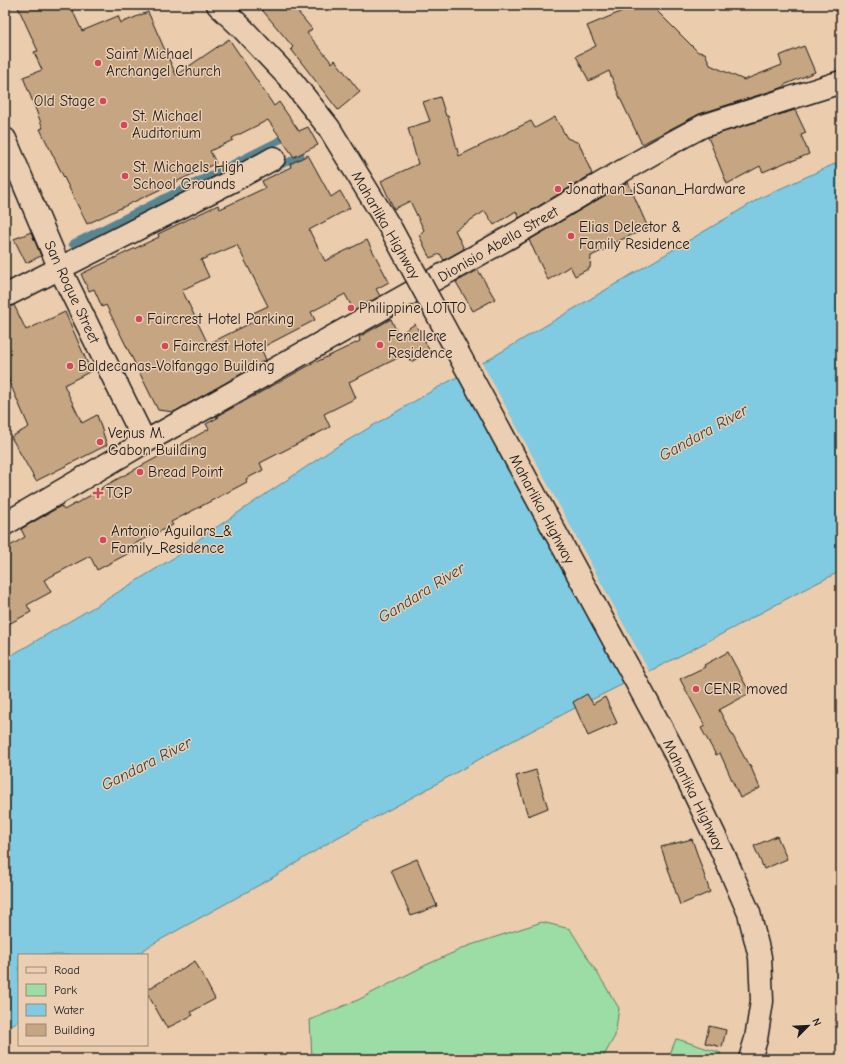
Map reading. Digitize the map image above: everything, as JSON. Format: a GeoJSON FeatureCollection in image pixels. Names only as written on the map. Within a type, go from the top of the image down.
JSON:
{"type":"FeatureCollection","features":[{"type":"Feature","properties":{"kind":"main road","name":"Maharlika Highway"},"geometry":{"type":"LineString","coordinates":[[218,5],[292,81],[329,128],[391,229],[677,758],[722,851],[749,913],[760,957],[762,1002],[756,1039],[750,1059]]}},
{"type":"Feature","properties":{"kind":"main road","name":"Dionisio Abella Street"},"geometry":{"type":"LineString","coordinates":[[5,524],[145,442],[406,297],[638,161],[682,137],[703,126],[841,82]]}},
{"type":"Feature","properties":{"kind":"main road","name":"San Roque Street"},"geometry":{"type":"LineString","coordinates":[[5,139],[60,269],[145,442]]}},
{"type":"Feature","properties":{"kind":"main road"},"geometry":{"type":"LineString","coordinates":[[5,296],[232,181],[274,158]]}},
{"type":"Feature","properties":{"kind":"green space"},"geometry":{"type":"Polygon","coordinates":[[[542,922],[570,929],[619,1008],[615,1036],[602,1059],[312,1059],[310,1020],[358,1000],[426,965],[468,946],[542,922]]]}},
{"type":"Feature","properties":{"kind":"green space"},"geometry":{"type":"Polygon","coordinates":[[[676,1039],[721,1053],[718,1059],[668,1059],[676,1039]]]}},
{"type":"Feature","properties":{"kind":"water","name":"Gandara River"},"geometry":{"type":"Polygon","coordinates":[[[841,161],[841,571],[668,662],[499,748],[333,840],[272,878],[138,954],[18,954],[18,1022],[5,1028],[5,659],[99,604],[188,549],[202,537],[333,449],[486,361],[762,197],[841,161]]]}},
{"type":"Feature","properties":{"kind":"pier"},"geometry":{"type":"Polygon","coordinates":[[[481,361],[650,673],[625,685],[458,374],[481,361]]]}},
{"type":"Feature","properties":{"kind":"building"},"geometry":{"type":"Polygon","coordinates":[[[17,5],[70,5],[82,31],[118,16],[121,23],[148,12],[176,75],[229,39],[274,106],[279,102],[299,131],[308,127],[318,145],[294,157],[268,120],[210,151],[216,163],[87,224],[40,129],[43,128],[23,77],[42,70],[34,52],[38,51],[17,5]]]}},
{"type":"Feature","properties":{"kind":"building"},"geometry":{"type":"Polygon","coordinates":[[[258,5],[292,5],[312,29],[307,33],[332,63],[335,60],[360,92],[338,110],[291,49],[293,47],[258,5]]]}},
{"type":"Feature","properties":{"kind":"building"},"geometry":{"type":"Polygon","coordinates":[[[623,5],[651,5],[698,52],[705,53],[710,65],[744,80],[782,65],[779,56],[804,46],[815,72],[784,85],[784,87],[699,114],[642,144],[609,71],[589,81],[576,56],[596,46],[587,26],[625,10],[623,5]]]}},
{"type":"Feature","properties":{"kind":"building"},"geometry":{"type":"Polygon","coordinates":[[[440,97],[446,116],[448,116],[459,156],[531,121],[535,128],[555,117],[567,138],[579,143],[592,174],[519,218],[516,211],[494,225],[485,211],[455,230],[464,249],[444,260],[440,254],[430,258],[419,235],[424,230],[410,201],[394,209],[381,181],[418,164],[408,128],[430,121],[423,102],[440,97]]]}},
{"type":"Feature","properties":{"kind":"building"},"geometry":{"type":"Polygon","coordinates":[[[795,110],[806,133],[801,135],[809,154],[763,172],[760,166],[727,184],[708,137],[795,110]]]}},
{"type":"Feature","properties":{"kind":"building"},"geometry":{"type":"Polygon","coordinates":[[[308,155],[331,197],[340,191],[350,208],[309,230],[325,261],[367,240],[389,282],[376,289],[380,296],[354,311],[345,294],[311,312],[315,320],[261,348],[266,360],[174,412],[158,410],[106,305],[102,307],[94,289],[89,291],[81,274],[159,237],[158,234],[218,205],[220,209],[265,188],[262,181],[291,167],[290,164],[308,155]],[[237,245],[201,260],[209,277],[182,290],[208,344],[257,320],[253,313],[268,306],[237,245]]]}},
{"type":"Feature","properties":{"kind":"building"},"geometry":{"type":"Polygon","coordinates":[[[628,182],[648,228],[611,244],[612,246],[591,256],[590,268],[575,276],[570,266],[548,280],[529,240],[628,182]]]}},
{"type":"Feature","properties":{"kind":"building"},"geometry":{"type":"Polygon","coordinates":[[[31,232],[41,256],[26,263],[14,239],[31,232]]]}},
{"type":"Feature","properties":{"kind":"building"},"geometry":{"type":"Polygon","coordinates":[[[478,270],[495,299],[473,311],[456,282],[478,270]]]}},
{"type":"Feature","properties":{"kind":"building"},"geometry":{"type":"Polygon","coordinates":[[[14,305],[26,330],[65,312],[91,371],[64,385],[82,423],[97,415],[107,445],[36,481],[11,437],[29,427],[5,372],[5,308],[14,305]]]}},
{"type":"Feature","properties":{"kind":"building"},"geometry":{"type":"Polygon","coordinates":[[[391,319],[398,335],[415,324],[430,351],[411,362],[406,354],[349,382],[356,398],[324,414],[330,427],[260,463],[263,470],[246,479],[247,482],[171,522],[173,525],[128,547],[131,552],[97,570],[90,556],[44,580],[51,592],[27,605],[31,612],[5,626],[5,549],[25,537],[21,529],[61,506],[64,510],[209,429],[206,424],[219,417],[216,417],[308,366],[360,341],[359,337],[391,319]]]}},
{"type":"Feature","properties":{"kind":"building"},"geometry":{"type":"Polygon","coordinates":[[[728,652],[750,693],[719,710],[749,766],[750,765],[760,788],[740,798],[720,753],[716,755],[701,728],[705,726],[680,679],[705,667],[704,665],[728,652]]]}},
{"type":"Feature","properties":{"kind":"building"},"geometry":{"type":"Polygon","coordinates":[[[587,694],[593,704],[605,697],[617,723],[588,736],[573,702],[587,694]]]}},
{"type":"Feature","properties":{"kind":"building"},"geometry":{"type":"Polygon","coordinates":[[[536,770],[548,808],[528,816],[516,776],[536,770]]]}},
{"type":"Feature","properties":{"kind":"building"},"geometry":{"type":"Polygon","coordinates":[[[777,836],[787,859],[764,869],[754,846],[777,836]]]}},
{"type":"Feature","properties":{"kind":"building"},"geometry":{"type":"Polygon","coordinates":[[[692,839],[710,892],[680,905],[661,847],[692,839]]]}},
{"type":"Feature","properties":{"kind":"building"},"geometry":{"type":"Polygon","coordinates":[[[417,859],[437,906],[411,916],[391,870],[417,859]]]}},
{"type":"Feature","properties":{"kind":"building"},"geometry":{"type":"Polygon","coordinates":[[[195,961],[215,999],[191,1012],[193,1015],[167,1028],[148,995],[148,989],[195,961]]]}},
{"type":"Feature","properties":{"kind":"building"},"geometry":{"type":"Polygon","coordinates":[[[709,1026],[726,1030],[722,1047],[705,1043],[709,1026]]]}},
{"type":"Feature","properties":{"kind":"waterway"},"geometry":{"type":"LineString","coordinates":[[72,244],[290,135]]}},
{"type":"Feature","properties":{"kind":"waterway"},"geometry":{"type":"LineString","coordinates":[[274,169],[301,155]]}},
{"type":"Feature","properties":{"kind":"place","name":"Saint Michael Archangel Church"},"geometry":{"type":"Point","coordinates":[98,63]}},
{"type":"Feature","properties":{"kind":"place","name":"Old Stage"},"geometry":{"type":"Point","coordinates":[103,101]}},
{"type":"Feature","properties":{"kind":"place","name":"St. Michael Auditorium"},"geometry":{"type":"Point","coordinates":[124,125]}},
{"type":"Feature","properties":{"kind":"place","name":"St. Michaels High School Grounds"},"geometry":{"type":"Point","coordinates":[125,176]}},
{"type":"Feature","properties":{"kind":"place","name":"Jonathan_iSanan_Hardware"},"geometry":{"type":"Point","coordinates":[558,189]}},
{"type":"Feature","properties":{"kind":"place","name":"Elias Delector & Family Residence"},"geometry":{"type":"Point","coordinates":[571,236]}},
{"type":"Feature","properties":{"kind":"place","name":"Philippine LOTTO"},"geometry":{"type":"Point","coordinates":[351,308]}},
{"type":"Feature","properties":{"kind":"place","name":"Faircrest Hotel Parking"},"geometry":{"type":"Point","coordinates":[139,319]}},
{"type":"Feature","properties":{"kind":"place","name":"Fenellere Residence"},"geometry":{"type":"Point","coordinates":[380,345]}},
{"type":"Feature","properties":{"kind":"place","name":"Faircrest Hotel"},"geometry":{"type":"Point","coordinates":[165,346]}},
{"type":"Feature","properties":{"kind":"place","name":"Baldecanas-Volfanggo Building"},"geometry":{"type":"Point","coordinates":[70,366]}},
{"type":"Feature","properties":{"kind":"place","name":"Venus M. Gabon Building"},"geometry":{"type":"Point","coordinates":[100,442]}},
{"type":"Feature","properties":{"kind":"place","name":"Bread Point"},"geometry":{"type":"Point","coordinates":[140,472]}},
{"type":"Feature","properties":{"kind":"place","name":"TGP"},"geometry":{"type":"Point","coordinates":[98,493]}},
{"type":"Feature","properties":{"kind":"place","name":"Antonio Aguilars_& Family_Residence"},"geometry":{"type":"Point","coordinates":[103,540]}},
{"type":"Feature","properties":{"kind":"place","name":"CENR moved"},"geometry":{"type":"Point","coordinates":[696,689]}}]}
